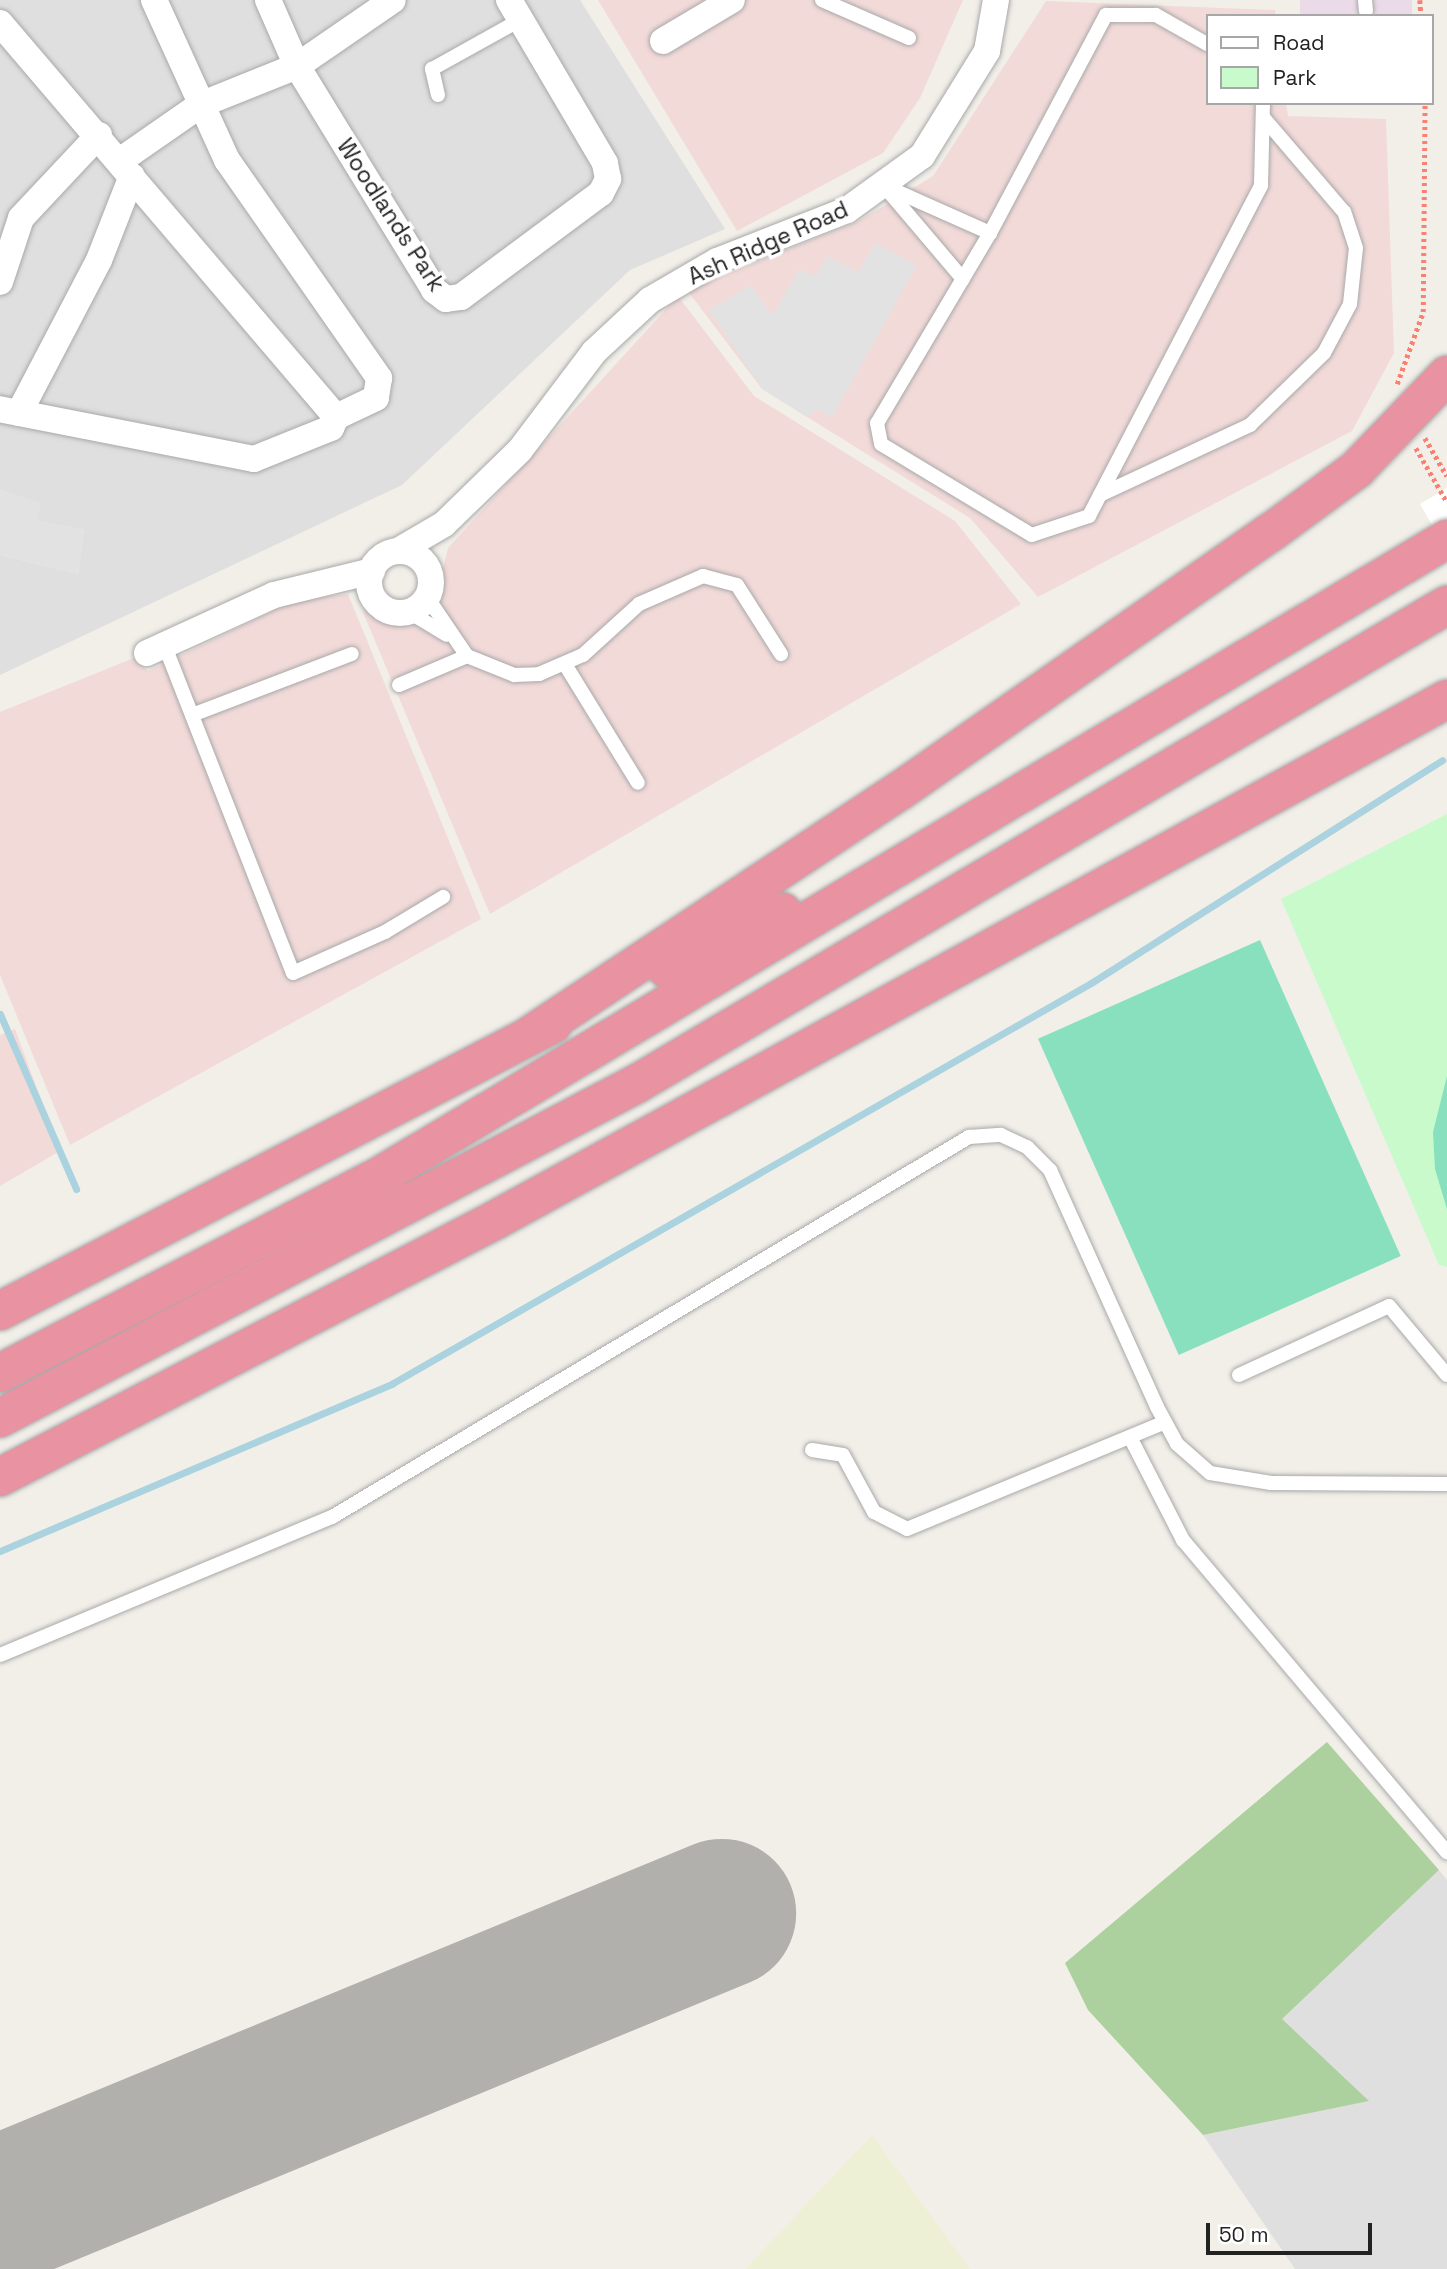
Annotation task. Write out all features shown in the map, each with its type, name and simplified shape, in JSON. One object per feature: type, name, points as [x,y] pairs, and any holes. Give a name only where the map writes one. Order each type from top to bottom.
[{"type":"highway","points":[[529,1036],[901,790],[1270,533],[1357,469],[1447,375]]},
{"type":"highway","points":[[0,1373],[373,1180],[734,969],[936,838],[1439,543]]},
{"type":"highway","points":[[0,1418],[638,1083],[971,890],[1447,605]]},
{"type":"highway","points":[[0,1478],[498,1219],[1447,699]]},
{"type":"highway","points":[[0,1311],[529,1036],[936,838]]},
{"type":"highway","points":[[498,1219],[971,890]]},
{"type":"street","points":[[154,0],[200,105],[227,160],[379,378],[376,398],[336,417],[331,428],[254,459],[10,411],[99,260],[126,168],[200,105],[298,66],[393,0]]},
{"type":"street","name":"Woodlands Park","points":[[268,0],[298,66],[434,290],[446,299],[461,297],[601,193],[608,179],[514,10]]},
{"type":"street","points":[[663,41],[732,0]]},
{"type":"street","name":"Ash Ridge Road","points":[[410,555],[520,450],[594,352],[650,300],[717,261],[847,209],[884,186],[922,156],[951,118],[987,51],[996,0]]},
{"type":"street","points":[[0,23],[99,135],[336,417]]},
{"type":"street","points":[[0,282],[21,218],[99,135]]},
{"type":"street","points":[[410,555],[431,578],[418,604],[391,611],[372,582],[382,557],[410,555]]},
{"type":"street","points":[[155,648],[282,592],[372,582]]},
{"type":"lane","points":[[821,0],[909,38]]},
{"type":"lane","points":[[438,95],[432,69],[514,10]]},
{"type":"lane","points":[[1206,43],[1156,15],[1106,15],[990,233],[877,423],[881,444],[1032,535],[1089,516],[1261,185],[1263,110]]},
{"type":"lane","points":[[1100,495],[1250,425],[1324,353],[1350,304],[1356,248],[1344,212],[1263,110]]},
{"type":"lane","points":[[884,186],[990,233]]},
{"type":"lane","points":[[884,186],[963,279]]},
{"type":"lane","points":[[418,604],[467,656],[514,675],[566,666],[639,604],[703,576],[737,585],[781,654]]},
{"type":"lane","points":[[418,604],[448,636]]},
{"type":"lane","points":[[155,648],[192,715],[293,973],[385,932],[443,897]]},
{"type":"lane","points":[[192,715],[352,654]]},
{"type":"lane","points":[[399,685],[467,656]]},
{"type":"lane","points":[[566,666],[638,783]]},
{"type":"lane","points":[[0,1655],[332,1517],[970,1137],[1001,1135],[1027,1147],[1050,1170],[1177,1444],[1210,1473],[1271,1483],[1447,1483]]},
{"type":"lane","points":[[1239,1375],[1389,1306],[1447,1375]]},
{"type":"lane","points":[[811,1450],[843,1455],[874,1512],[907,1529],[1131,1439],[1166,1422]]},
{"type":"lane","points":[[1131,1439],[1183,1539],[1447,1852]]},
{"type":"path","points":[[1397,385],[1423,312],[1425,105]]},
{"type":"shaded area","points":[[0,0],[580,0],[725,229],[630,270],[402,485],[0,675],[0,555],[78,574],[84,530],[36,521],[40,503],[0,490]]},
{"type":"shaded area","points":[[598,0],[963,0],[920,98],[883,153],[737,231]]},
{"type":"shaded area","points":[[1300,0],[1412,0],[1412,14],[1300,14]]},
{"type":"shaded area","points":[[1046,1],[1275,10],[1276,14],[1206,14],[1206,105],[1286,105],[1288,116],[1386,119],[1394,353],[1352,431],[1038,597],[970,518],[762,389],[687,290],[857,222],[933,176]]},
{"type":"shaded area","points":[[875,243],[917,265],[832,417],[819,409],[807,417],[762,389],[709,310],[751,285],[772,316],[799,269],[816,276],[827,256],[858,272]]},
{"type":"shaded area","points":[[678,296],[754,396],[955,521],[1021,604],[490,914],[362,610],[406,626],[431,616],[448,548]]},
{"type":"shaded area","points":[[0,490],[41,503],[36,521],[84,530],[78,574],[0,555]]},
{"type":"shaded area","points":[[348,594],[481,919],[70,1145],[0,975],[0,712],[134,658],[148,671],[296,600]]},
{"type":"shaded area","points":[[15,1029],[60,1151],[0,1186],[0,1035]]},
{"type":"shaded area","points":[[1439,1870],[1447,1880],[1447,2269],[1295,2269],[1203,2135],[1368,2101],[1281,2019]]},
{"type":"green space","points":[[1447,814],[1447,1267],[1439,1265],[1281,899]]},
{"type":"green space","points":[[1260,940],[1401,1256],[1179,1355],[1038,1039]]},
{"type":"green space","points":[[1447,1076],[1447,1209],[1435,1169],[1433,1132]]},
{"type":"green space","points":[[1327,1742],[1439,1870],[1282,2019],[1369,2101],[1203,2135],[1088,2010],[1065,1963]]},
{"type":"green space","points":[[872,2135],[970,2269],[745,2269]]},
{"type":"pier","points":[[1447,488],[1447,551],[1420,504]]},
{"type":"waterway","points":[[0,1551],[393,1383],[1091,983],[1442,760]]},
{"type":"waterway","points":[[0,1014],[76,1189]]},
{"type":"runway","points":[[0,2210],[721,1913]]}]
